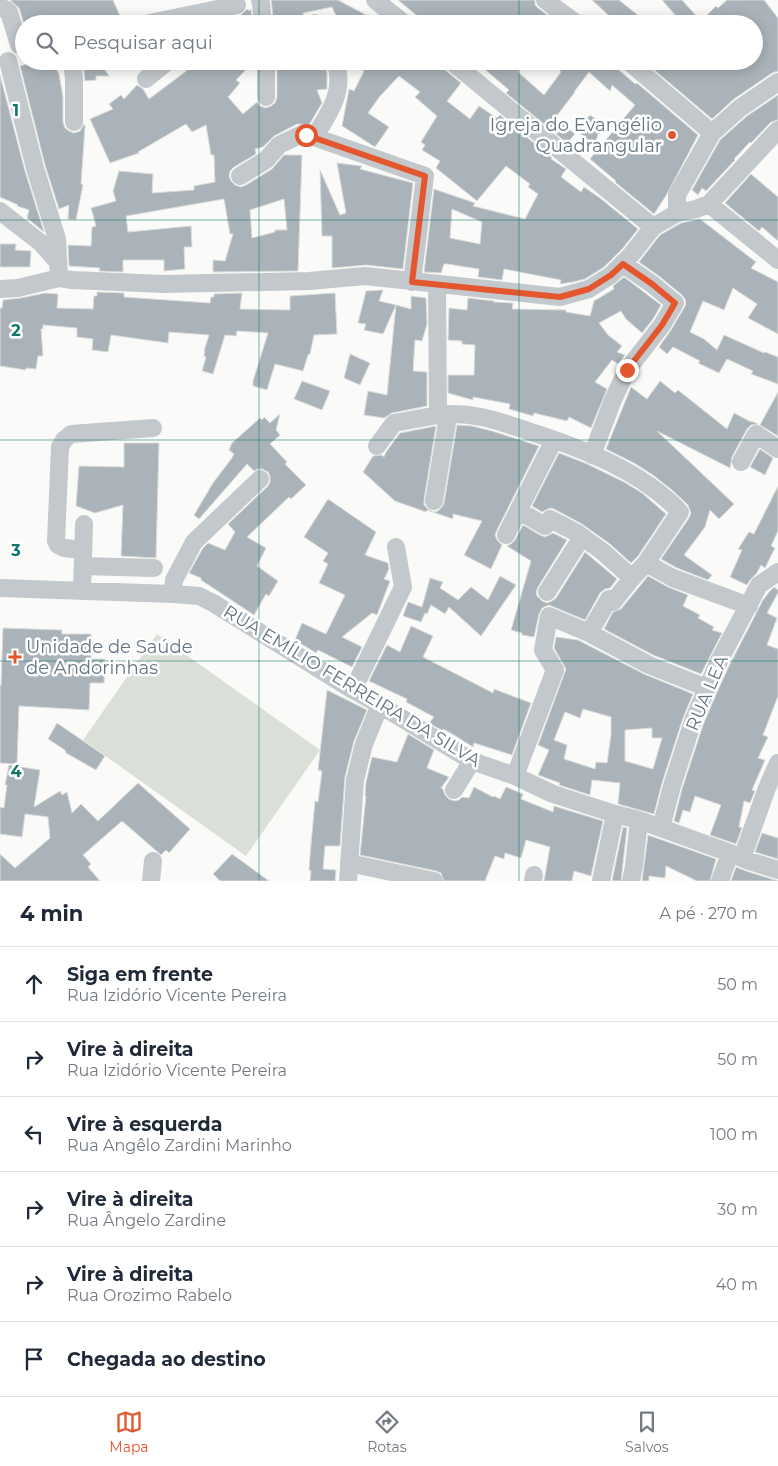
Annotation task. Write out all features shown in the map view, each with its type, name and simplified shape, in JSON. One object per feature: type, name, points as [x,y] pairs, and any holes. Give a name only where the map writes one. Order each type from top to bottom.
[{"type":"street","points":[[260,0],[262,15]]},
{"type":"street","points":[[375,0],[394,15]]},
{"type":"street","points":[[545,0],[565,15]]},
{"type":"street","points":[[183,15],[239,2]]},
{"type":"street","points":[[224,15],[239,2]]},
{"type":"street","points":[[0,8],[9,12],[13,57]]},
{"type":"street","points":[[16,70],[35,168],[57,239],[59,270]]},
{"type":"street","points":[[73,70],[74,122]]},
{"type":"street","points":[[146,79],[157,70]]},
{"type":"street","points":[[266,70],[266,96]]},
{"type":"street","points":[[314,136],[331,111],[339,86],[338,70]]},
{"type":"street","points":[[462,70],[653,227]]},
{"type":"street","points":[[638,70],[712,133]]},
{"type":"street","points":[[676,213],[677,195],[712,133],[740,108],[778,82]]},
{"type":"street","points":[[0,211],[41,243],[59,270],[72,280],[158,284],[309,281],[365,276],[560,297],[589,289],[611,275],[627,260],[653,227],[676,213],[709,204],[778,130]]},
{"type":"street","points":[[240,176],[266,160],[279,145],[302,134],[314,136],[425,176],[412,282]]},
{"type":"street","points":[[709,204],[778,260]]},
{"type":"street","points":[[592,455],[613,400],[627,370],[662,325],[675,303],[627,260]]},
{"type":"street","points":[[0,289],[18,288],[59,270]]},
{"type":"street","points":[[434,501],[447,424],[443,414],[437,284]]},
{"type":"street","points":[[377,446],[394,423],[443,414],[482,416],[592,455],[633,476],[669,500],[680,512],[646,563],[613,602],[609,599],[589,633]]},
{"type":"street","points":[[153,428],[71,434],[64,440],[60,448],[56,541],[58,545],[83,558],[154,568]]},
{"type":"street","points":[[741,462],[756,434],[778,449]]},
{"type":"street","points":[[506,535],[554,440]]},
{"type":"street","points":[[173,594],[174,580],[194,542],[260,479]]},
{"type":"street","points":[[519,511],[545,526],[550,519],[582,537],[604,552],[632,578]]},
{"type":"street","points":[[82,591],[84,524]]},
{"type":"street","points":[[547,592],[582,537]]},
{"type":"street","points":[[353,690],[403,587],[396,547]]},
{"type":"street","points":[[646,563],[673,578],[748,606]]},
{"type":"street","name":"RUA LEA","points":[[661,828],[693,721],[707,688],[759,585],[778,572]]},
{"type":"street","name":"RUA EMÍLIO FERREIRA DA SILVA","points":[[0,588],[199,596],[472,761],[515,776],[553,794],[639,820],[778,870]]},
{"type":"street","points":[[515,776],[555,670],[543,650],[549,616],[589,633],[649,664],[707,688]]},
{"type":"street","points":[[348,881],[355,780],[364,744],[380,704]]},
{"type":"street","points":[[454,790],[472,761]]},
{"type":"street","points":[[720,881],[736,855],[778,763]]},
{"type":"street","points":[[601,881],[615,814]]},
{"type":"street","points":[[631,881],[639,820]]},
{"type":"street","points":[[150,881],[153,861]]},
{"type":"street","points":[[349,863],[434,881]]},
{"type":"shaded area","points":[[157,634],[320,750],[246,856],[83,740]]},
{"type":"building","points":[[10,0],[113,0],[120,15],[21,15],[19,8]]},
{"type":"building","points":[[271,0],[338,0],[366,15],[336,15],[332,7],[303,13],[303,15],[273,15]]},
{"type":"building","points":[[398,0],[535,0],[535,5],[547,15],[416,15]]},
{"type":"building","points":[[592,0],[619,0],[638,15],[608,15]]},
{"type":"building","points":[[662,0],[682,0],[696,15],[675,15]]},
{"type":"building","points":[[727,0],[764,0],[778,18],[778,71],[772,73],[734,99],[712,119],[654,70],[763,70],[763,15],[707,15],[716,6],[718,8]]},
{"type":"building","points":[[247,9],[249,11],[251,9],[251,15],[241,15]]},
{"type":"building","points":[[21,70],[57,70],[63,97],[63,122],[65,128],[74,133],[80,131],[84,124],[85,126],[81,184],[83,185],[76,220],[68,219],[69,205],[59,209],[45,165]]},
{"type":"building","points":[[84,70],[105,70],[109,76],[96,76],[96,80],[85,81]]},
{"type":"building","points":[[187,70],[245,70],[236,80],[240,83],[228,97],[243,114],[257,102],[260,106],[266,108],[275,103],[277,97],[277,70],[326,70],[327,89],[317,90],[322,103],[309,125],[297,124],[274,136],[263,147],[255,149],[256,154],[234,167],[230,171],[229,176],[235,185],[241,187],[272,169],[284,155],[302,155],[298,271],[213,272],[213,260],[225,261],[233,234],[230,234],[224,199],[126,216],[128,232],[191,226],[192,247],[184,247],[185,269],[164,271],[164,260],[123,260],[123,272],[99,271],[100,268],[69,266],[68,245],[91,246],[92,227],[96,226],[91,208],[116,201],[113,191],[119,171],[153,174],[152,193],[194,190],[194,186],[215,182],[214,155],[211,155],[206,125],[192,132],[186,124],[139,153],[110,163],[90,119],[113,109],[109,104],[121,95],[124,99],[137,85],[143,89],[149,99]],"holes":[[[284,199],[287,230],[275,230],[275,232],[252,238],[250,210]]]},
{"type":"building","points":[[362,70],[445,70],[461,83],[447,101],[470,119],[479,106],[497,118],[500,115],[551,159],[566,169],[561,177],[581,192],[584,187],[638,229],[604,267],[585,279],[573,282],[560,284],[561,280],[504,269],[502,280],[478,277],[479,269],[447,264],[444,264],[441,273],[424,272],[434,189],[475,203],[473,206],[525,219],[538,194],[528,187],[530,184],[506,166],[477,201],[436,168],[440,161],[422,150],[425,145],[421,142],[437,116],[415,97],[420,92],[399,76],[380,96],[368,113],[389,127],[375,147],[342,126],[349,89],[354,91],[364,71]],"holes":[[[452,209],[482,222],[480,244],[450,238]]]},
{"type":"building","points":[[486,70],[519,70],[518,72],[544,95],[561,72],[559,70],[619,70],[698,135],[667,194],[654,214],[590,159],[635,105],[612,85],[610,91],[589,72],[555,118],[575,134],[567,143],[506,93],[509,90]]},
{"type":"building","points":[[0,75],[25,171],[44,232],[27,218],[29,210],[0,197]]},
{"type":"building","points":[[778,95],[778,120],[771,122],[750,142],[706,191],[702,188],[698,195],[692,190],[720,140],[747,116]]},
{"type":"building","points":[[590,115],[601,123],[595,145],[577,131]]},
{"type":"building","points":[[337,163],[362,166],[360,169],[413,183],[403,269],[366,265],[332,268],[332,236],[322,236],[320,170],[340,215],[346,213]]},
{"type":"building","points":[[751,174],[778,197],[778,241],[762,227],[759,231],[725,203]]},
{"type":"building","points":[[700,219],[756,262],[751,268],[778,282],[778,334],[748,318],[757,304],[733,288],[724,310],[703,301],[690,332],[704,339],[717,350],[724,335],[764,353],[778,357],[778,384],[751,374],[753,371],[727,359],[719,373],[698,363],[700,361],[673,347],[667,354],[659,347],[684,308],[686,304],[685,299],[659,276],[639,262],[660,235],[681,223]]},
{"type":"building","points":[[0,244],[16,244],[15,250],[31,251],[30,267],[0,267]]},
{"type":"building","points":[[624,277],[661,305],[642,333],[626,319],[621,311],[599,323],[608,335],[622,346],[617,352],[625,355],[618,364],[612,360],[595,382],[607,389],[591,428],[569,417],[567,421],[534,413],[533,416],[509,409],[510,404],[473,397],[473,400],[448,393],[448,375],[474,375],[475,345],[462,344],[462,341],[448,340],[449,308],[467,310],[468,298],[513,303],[512,309],[566,310],[566,312],[590,316],[594,301],[614,289],[613,286]]},
{"type":"building","points":[[383,290],[379,301],[396,305],[383,334],[364,330],[366,324],[358,323],[366,291]]},
{"type":"building","points":[[97,292],[124,293],[124,297],[210,303],[211,297],[214,297],[214,294],[242,293],[240,309],[290,310],[290,296],[335,293],[337,334],[314,335],[310,354],[303,371],[275,364],[267,390],[253,386],[253,381],[268,333],[237,331],[236,336],[225,335],[213,374],[202,371],[206,357],[204,356],[204,351],[209,335],[169,332],[168,343],[111,335],[108,352],[92,350],[93,339],[77,337],[77,328],[43,325],[43,329],[41,329],[43,356],[38,356],[36,369],[26,368],[26,370],[0,366],[0,308],[2,308],[3,300],[45,293],[58,294],[57,308],[93,309],[94,296],[97,296]]},
{"type":"building","points":[[411,296],[426,298],[427,324],[422,341],[415,340],[413,371],[427,372],[427,406],[392,413],[384,418],[364,415],[368,391],[387,395],[396,305],[411,309]]},
{"type":"building","points":[[350,354],[370,363],[360,385],[344,378]]},
{"type":"building","points":[[302,381],[330,391],[322,410],[294,399]]},
{"type":"building","points":[[660,381],[675,393],[678,390],[727,429],[734,413],[758,424],[751,425],[747,429],[732,457],[730,468],[657,431],[734,504],[719,519],[710,510],[705,527],[684,555],[712,575],[708,580],[677,568],[661,559],[689,518],[691,513],[688,505],[653,475],[606,449],[631,387],[647,399]]},
{"type":"building","points":[[778,392],[778,436],[760,425]]},
{"type":"building","points":[[280,414],[276,430],[280,435],[270,444],[287,462],[285,464],[306,485],[291,499],[289,497],[247,537],[266,548],[257,566],[278,581],[269,596],[266,594],[254,615],[201,580],[201,578],[189,573],[203,548],[208,543],[225,550],[235,532],[228,524],[268,486],[270,476],[268,472],[262,469],[254,471],[247,464],[199,519],[194,515],[213,483],[232,458],[234,454],[229,450],[232,443],[260,418],[262,420],[264,417],[270,423]]},
{"type":"building","points":[[457,425],[472,426],[492,431],[539,446],[495,535],[502,545],[491,569],[464,555],[482,521],[453,514],[453,519],[395,501],[363,472],[373,456],[382,455],[384,457],[400,433],[436,426],[424,505],[433,512],[438,511],[444,503]]},
{"type":"building","points":[[124,443],[159,443],[156,558],[121,556],[123,505],[95,513],[76,506],[79,466],[124,467]]},
{"type":"building","points":[[760,449],[773,458],[765,475],[750,467]]},
{"type":"building","points":[[559,453],[624,482],[642,493],[666,514],[638,556],[631,563],[610,544],[582,524],[554,509],[550,508],[542,512],[532,506]]},
{"type":"building","points":[[778,486],[778,531],[771,546],[775,548],[765,568],[761,565],[747,585],[730,577],[742,550],[738,549],[749,532],[754,534]]},
{"type":"building","points":[[328,499],[376,532],[365,555],[388,563],[389,569],[384,579],[390,581],[377,615],[372,613],[342,637],[362,647],[352,667],[318,650],[316,653],[295,640],[302,623],[326,634],[345,595],[319,583],[328,564],[323,561],[328,553],[304,537]]},
{"type":"building","points":[[523,525],[545,537],[553,533],[567,540],[538,587],[537,596],[542,601],[547,603],[556,598],[585,552],[617,579],[610,588],[600,593],[585,620],[549,605],[542,608],[539,614],[534,637],[522,635],[522,633],[511,630],[531,561],[507,546],[515,540]]},
{"type":"building","points":[[500,576],[516,585],[481,636],[449,607],[445,614],[431,605],[421,622],[403,616],[408,602],[422,607],[430,578],[443,582],[440,588],[458,600],[471,587],[488,600]]},
{"type":"building","points":[[648,576],[688,595],[683,606],[700,615],[698,618],[714,627],[712,630],[722,633],[701,674],[653,655],[604,629],[613,612],[621,609]]},
{"type":"building","points":[[774,587],[778,590],[778,593],[767,613],[777,618],[767,645],[778,649],[778,696],[763,735],[768,737],[758,758],[765,760],[752,790],[755,791],[750,803],[744,801],[739,827],[742,828],[736,844],[710,835],[721,805],[695,796],[690,812],[683,810],[679,823],[674,821],[682,789],[703,725],[717,692],[763,600]]},
{"type":"building","points":[[411,626],[433,636],[423,657],[493,693],[494,689],[531,703],[512,755],[474,743],[473,747],[429,723],[434,717],[406,702],[407,699],[369,681],[387,645],[400,652]]},
{"type":"building","points":[[3,628],[62,630],[62,634],[91,634],[91,659],[105,659],[104,683],[90,683],[89,710],[19,706],[17,764],[0,763],[0,685]]},
{"type":"building","points":[[556,637],[578,640],[644,674],[693,694],[683,718],[654,814],[618,804],[620,783],[592,780],[590,795],[559,785],[560,783],[538,775],[549,750],[538,745],[566,669],[554,648]],"holes":[[[583,709],[611,717],[611,735],[607,763],[596,762],[595,769],[564,759],[567,745],[554,740],[565,712],[580,718]],[[652,728],[652,738],[662,738],[653,769],[625,761],[625,730]]]},
{"type":"building","points":[[327,690],[367,710],[354,741],[345,777],[340,846],[325,846],[323,869],[336,870],[335,881],[310,881],[311,844],[315,801],[318,802],[322,771],[318,770]]},
{"type":"building","points":[[57,723],[105,756],[96,770],[66,753],[65,750],[48,739]]},
{"type":"building","points":[[408,734],[434,750],[427,768],[449,777],[441,788],[449,799],[454,801],[462,797],[469,798],[474,787],[500,799],[506,787],[523,794],[521,799],[553,812],[554,806],[603,821],[591,876],[574,871],[572,881],[544,881],[550,847],[526,840],[521,858],[505,853],[504,859],[495,856],[485,881],[444,881],[441,873],[436,871],[360,855],[366,782],[372,757],[397,762]]},
{"type":"building","points":[[9,765],[40,770],[34,807],[60,791],[62,795],[67,792],[72,813],[81,804],[98,821],[138,783],[190,829],[169,853],[166,850],[161,855],[122,821],[83,855],[91,864],[88,867],[100,881],[0,881],[0,854],[15,868],[50,838],[48,817],[25,814],[22,837],[0,834],[0,807],[4,808],[7,785],[5,785]]},
{"type":"building","points":[[623,827],[627,828],[621,881],[612,881]]},
{"type":"building","points":[[762,833],[778,838],[778,859],[755,852]]},
{"type":"building","points":[[648,835],[716,859],[710,881],[697,881],[666,866],[665,878],[649,876],[649,881],[642,881]]},
{"type":"building","points":[[232,854],[269,881],[220,881],[213,874]]},
{"type":"building","points":[[736,867],[746,871],[778,881],[731,881]]},
{"type":"place","name":"Igreja do Evangélio Quadrangular","points":[[672,135]]},
{"type":"place","name":"Unidade de Saúde de Andorinhas","points":[[15,657]]},
{"type":"route","points":[[306,135],[314,136],[425,176],[412,282],[560,297],[589,289],[611,275],[623,264],[652,284],[675,303],[662,325],[627,370]]}]
